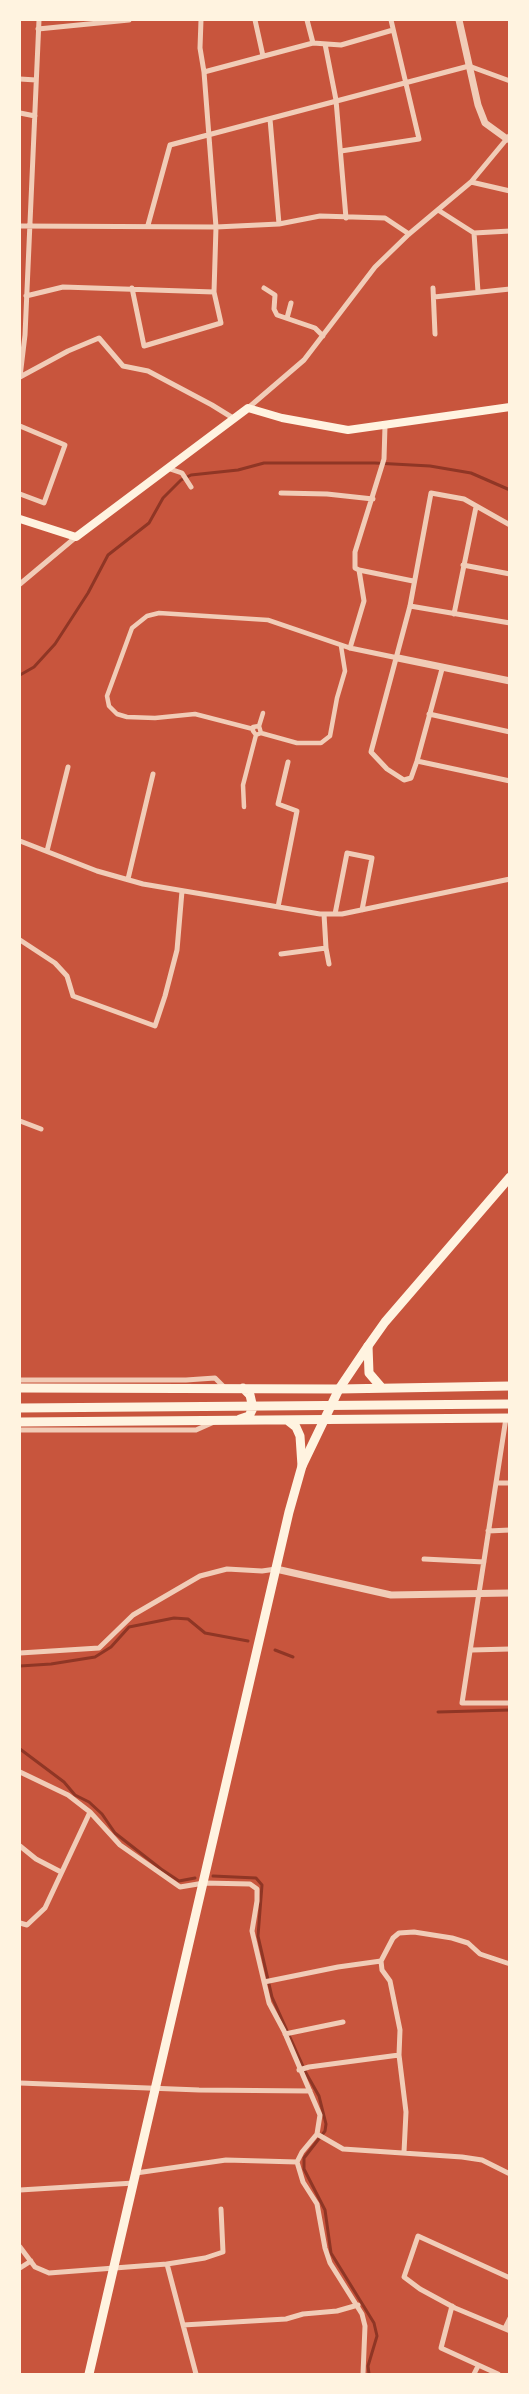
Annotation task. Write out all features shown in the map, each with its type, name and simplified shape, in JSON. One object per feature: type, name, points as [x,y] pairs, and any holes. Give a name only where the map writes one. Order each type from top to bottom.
[{"type":"main road","points":[[20,519],[76,537],[248,408],[282,418],[348,430],[510,407]]},
{"type":"main road","points":[[89,2374],[289,1512],[302,1466],[339,1389],[385,1322],[510,1177]]},
{"type":"main road","points":[[368,1346],[369,1373],[381,1387]]},
{"type":"main road","points":[[20,1388],[339,1389],[510,1386]]},
{"type":"main road","points":[[235,1421],[249,1416],[252,1412],[250,1395],[243,1388]]},
{"type":"main road","points":[[20,1410],[510,1404]]},
{"type":"main road","points":[[20,1410],[508,1415]]},
{"type":"main road","points":[[20,1422],[216,1422],[508,1415]]},
{"type":"main road","points":[[287,1420],[296,1427],[300,1436],[302,1466]]},
{"type":"street","points":[[39,20],[25,335],[20,377],[68,351],[99,338],[123,366],[148,371],[233,418]]},
{"type":"street","points":[[38,28],[129,20]]},
{"type":"street","points":[[132,288],[144,346],[221,322],[214,292],[216,227],[210,134],[200,48],[201,20]]},
{"type":"street","points":[[255,20],[263,56]]},
{"type":"street","points":[[307,20],[313,43]]},
{"type":"street","points":[[341,150],[419,139],[391,20]]},
{"type":"street","points":[[248,408],[304,360],[375,267],[409,234],[471,182],[508,137],[485,123],[478,105],[459,20]]},
{"type":"street","points":[[204,72],[313,43],[341,45],[393,30]]},
{"type":"street","points":[[325,44],[336,100],[346,218]]},
{"type":"street","points":[[148,225],[170,145],[469,66],[510,81]]},
{"type":"street","points":[[20,79],[36,80]]},
{"type":"street","points":[[20,113],[35,116]]},
{"type":"street","points":[[270,119],[279,224]]},
{"type":"street","points":[[471,182],[510,191]]},
{"type":"street","points":[[438,210],[474,233],[510,231]]},
{"type":"street","points":[[20,226],[216,227],[279,224],[320,216],[386,218],[409,234]]},
{"type":"street","points":[[474,233],[478,292]]},
{"type":"street","points":[[26,296],[63,287],[214,292]]},
{"type":"street","points":[[264,288],[275,295]]},
{"type":"street","points":[[277,288],[274,309],[277,315],[315,328],[323,336]]},
{"type":"street","points":[[433,288],[435,334]]},
{"type":"street","points":[[434,297],[510,289]]},
{"type":"street","points":[[287,318],[291,303]]},
{"type":"street","points":[[20,426],[65,445],[44,503],[20,494]]},
{"type":"street","points":[[351,648],[364,601],[359,570],[356,568],[356,552],[384,459],[384,426]]},
{"type":"street","points":[[167,468],[182,473],[191,487]]},
{"type":"street","points":[[281,493],[327,494],[373,499]]},
{"type":"street","points":[[442,669],[417,761],[411,778],[404,780],[387,769],[371,752],[398,658],[431,493],[464,499],[510,525]]},
{"type":"street","points":[[454,614],[476,507]]},
{"type":"street","points":[[20,584],[76,537]]},
{"type":"street","points":[[463,565],[510,574]]},
{"type":"street","points":[[359,570],[413,581]]},
{"type":"street","points":[[410,606],[510,623]]},
{"type":"street","points":[[342,646],[345,671],[330,736],[321,743],[297,743],[195,714],[155,718],[127,717],[117,714],[109,706],[107,696],[132,628],[147,616],[159,613],[268,620],[342,646],[442,669],[510,681]]},
{"type":"street","points":[[244,807],[243,785],[263,713]]},
{"type":"street","points":[[429,714],[510,732]]},
{"type":"street","points":[[253,729],[259,726]]},
{"type":"street","points":[[417,761],[510,781]]},
{"type":"street","points":[[278,907],[297,811],[278,804],[288,762]]},
{"type":"street","points":[[47,851],[68,767]]},
{"type":"street","points":[[128,879],[153,774]]},
{"type":"street","points":[[20,841],[97,871],[128,879],[182,891],[324,914],[362,910],[510,879]]},
{"type":"street","points":[[335,914],[347,853],[372,858],[362,910]]},
{"type":"street","points":[[20,940],[55,963],[67,976],[73,996],[155,1026],[177,950],[182,891]]},
{"type":"street","points":[[324,914],[329,964]]},
{"type":"street","points":[[280,954],[326,948]]},
{"type":"street","points":[[20,1121],[41,1129]]},
{"type":"street","points":[[20,1380],[215,1378],[224,1387]]},
{"type":"street","points":[[508,1415],[462,1702],[510,1703]]},
{"type":"street","points":[[20,1430],[196,1430],[216,1422]]},
{"type":"street","points":[[496,1483],[510,1483]]},
{"type":"street","points":[[488,1531],[510,1530]]},
{"type":"street","points":[[424,1559],[484,1562]]},
{"type":"street","points":[[20,1653],[99,1648],[132,1615],[200,1576],[227,1569],[262,1571],[276,1569],[391,1595],[510,1593]]},
{"type":"street","points":[[472,1650],[510,1649]]},
{"type":"street","points":[[20,1772],[68,1795],[90,1812],[120,1845],[180,1887],[204,1883],[250,1884],[257,1889],[252,1931],[267,1981],[269,2003],[288,2033],[320,2115],[318,2135],[302,2152],[297,2162],[303,2182],[317,2204],[330,2263],[358,2305],[365,2326],[363,2374]]},
{"type":"street","points":[[20,1923],[27,1925],[45,1908],[90,1812]]},
{"type":"street","points":[[20,1846],[36,1859],[61,1872]]},
{"type":"street","points":[[404,2152],[406,2112],[399,2055],[400,2030],[390,1981],[382,1970],[381,1961],[393,1938],[399,1933],[414,1932],[442,1935],[468,1943],[480,1954],[510,1964]]},
{"type":"street","points":[[267,1981],[381,1961]]},
{"type":"street","points":[[288,2033],[343,2022]]},
{"type":"street","points":[[302,2069],[399,2055]]},
{"type":"street","points":[[20,2083],[310,2091]]},
{"type":"street","points":[[318,2135],[343,2149],[404,2152],[482,2160],[510,2174]]},
{"type":"street","points":[[136,2173],[226,2160],[297,2162]]},
{"type":"street","points":[[20,2190],[134,2183]]},
{"type":"street","points":[[20,2247],[41,2271],[49,2273],[166,2264],[205,2258],[223,2252],[221,2209]]},
{"type":"street","points":[[510,2278],[418,2236],[404,2277],[420,2289],[452,2306],[507,2329],[510,2318]]},
{"type":"street","points":[[20,2268],[31,2261]]},
{"type":"street","points":[[166,2264],[196,2374]]},
{"type":"street","points":[[183,2325],[286,2319],[303,2314],[337,2311],[358,2305]]},
{"type":"street","points":[[452,2306],[441,2349],[498,2374]]},
{"type":"street","points":[[474,2374],[478,2366]]},
{"type":"waterway","points":[[20,675],[34,667],[55,644],[88,593],[108,555],[149,523],[163,498],[181,480],[191,475],[238,470],[264,463],[375,463],[430,466],[471,473],[510,490]]},
{"type":"waterway","points":[[20,1666],[95,1657],[111,1647],[129,1627],[174,1618],[188,1619],[205,1633],[248,1641]]},
{"type":"waterway","points":[[275,1650],[293,1657]]},
{"type":"waterway","points":[[438,1712],[510,1710]]},
{"type":"waterway","points":[[20,1749],[64,1782],[75,1795],[89,1802],[102,1814],[115,1833],[161,1869],[179,1881],[195,1878]]},
{"type":"waterway","points":[[213,1876],[256,1878],[262,1885],[258,1936],[272,1997],[306,2073],[319,2096],[326,2124],[325,2131],[304,2158],[304,2169],[325,2210],[331,2253],[374,2323],[377,2336],[368,2366],[369,2374]]}]
